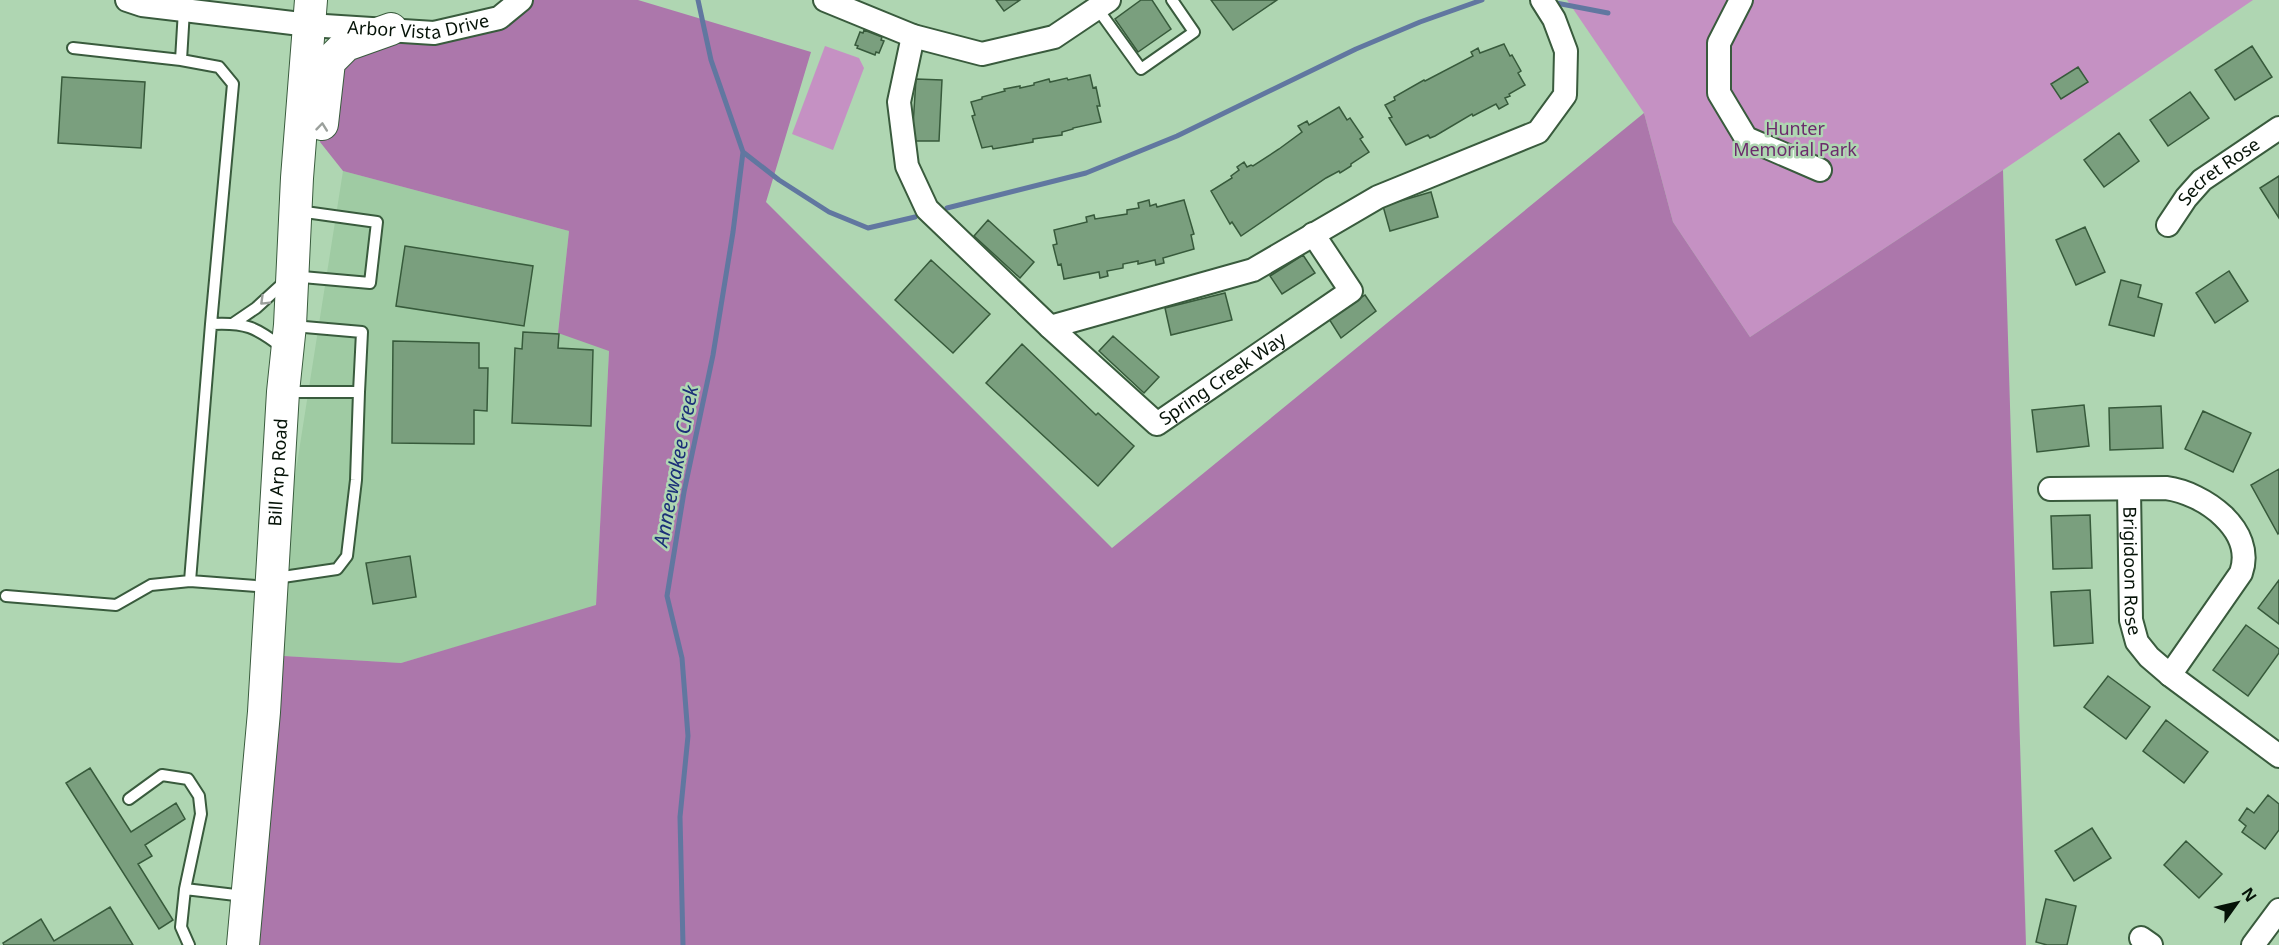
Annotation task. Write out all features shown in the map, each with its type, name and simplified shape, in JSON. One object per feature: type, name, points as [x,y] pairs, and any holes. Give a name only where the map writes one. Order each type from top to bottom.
[{"type":"main road","name":"Bill Arp Road","points":[[243,945],[264,712],[283,392],[289,338],[297,178],[310,12]]},
{"type":"main road","points":[[297,178],[320,142],[329,62],[345,45],[391,29]]},
{"type":"street","name":"Arbor Vista Drive","points":[[127,0],[142,5],[310,12],[391,29],[434,33],[499,18],[521,0]]},
{"type":"street","points":[[825,0],[913,36],[982,54],[1054,37],[1103,4]]},
{"type":"street","points":[[1050,327],[1253,270],[1378,197],[1538,132],[1565,95],[1566,51],[1554,19],[1542,0]]},
{"type":"street","points":[[1741,0],[1719,43],[1719,93],[1746,138],[1820,170]]},
{"type":"street","name":"Spring Creek Way","points":[[913,36],[899,102],[907,166],[927,209],[1050,327],[1157,424],[1351,291],[1313,234]]},
{"type":"street","name":"Secret Rose","points":[[2168,225],[2186,198],[2202,180],[2279,128]]},
{"type":"street","name":"Brigidoon Rose","points":[[2050,489],[2166,488],[2193,494],[2211,505],[2227,520],[2241,543],[2244,554],[2241,573],[2170,675]]},
{"type":"street","name":"Brigidoon Rose","points":[[2129,489],[2131,620],[2137,642],[2142,650],[2170,675],[2279,756]]},
{"type":"street","points":[[2253,945],[2279,910]]},
{"type":"lane","points":[[1103,4],[1141,69],[1194,32],[1172,0]]},
{"type":"lane","points":[[173,6],[181,60]]},
{"type":"lane","points":[[73,48],[181,60],[219,67],[233,84],[190,581]]},
{"type":"lane","points":[[234,322],[256,308],[291,276],[370,282],[376,222],[295,211]]},
{"type":"lane","points":[[6,596],[116,604],[151,585],[190,581],[272,583],[337,569],[347,556],[356,480],[363,332],[289,338],[234,322],[211,324]]},
{"type":"lane","points":[[283,392],[359,392]]},
{"type":"lane","points":[[129,799],[162,775],[188,779],[200,796],[201,813],[185,889],[181,927],[189,945]]},
{"type":"lane","points":[[185,889],[248,897]]},
{"type":"shaded area","points":[[521,0],[638,0],[811,52],[766,202],[1112,548],[1644,113],[1673,222],[1750,337],[2003,170],[2026,945],[243,945],[267,655],[401,663],[596,605],[609,351],[558,333],[569,231],[343,171],[320,142],[329,62],[346,45],[434,33]]},
{"type":"shaded area","points":[[343,171],[569,231],[558,332],[609,350],[596,606],[401,663],[267,655]]},
{"type":"green space","name":"Hunter Memorial Park","points":[[1567,0],[2253,0],[2003,170],[1750,337],[1673,222],[1644,113]]},
{"type":"green space","points":[[825,46],[859,58],[864,68],[833,150],[792,134]]},
{"type":"building","points":[[996,0],[1020,0],[1004,11]]},
{"type":"building","points":[[1141,0],[1152,0],[1171,29],[1138,52],[1115,19]]},
{"type":"building","points":[[1211,0],[1277,0],[1233,30]]},
{"type":"building","points":[[864,30],[882,37],[881,40],[884,41],[879,53],[876,52],[875,55],[855,45],[860,32],[863,33]]},
{"type":"building","points":[[1504,44],[1521,71],[1518,73],[1525,85],[1505,98],[1508,104],[1499,109],[1496,104],[1473,116],[1472,114],[1435,136],[1430,138],[1428,135],[1406,145],[1389,118],[1392,117],[1385,105],[1395,100],[1394,97],[1424,80],[1473,56],[1471,52],[1478,48],[1480,53]]},
{"type":"building","points":[[2252,46],[2272,77],[2235,100],[2215,70]]},
{"type":"building","points":[[2078,67],[2088,82],[2061,99],[2051,84]]},
{"type":"building","points":[[1090,75],[1093,88],[1096,87],[1101,122],[1073,128],[1062,132],[1062,135],[1033,139],[1033,142],[993,149],[992,146],[982,148],[972,116],[975,115],[971,102],[1005,91],[1004,89],[1034,85],[1034,83],[1049,79],[1050,82]]},
{"type":"building","points":[[62,77],[145,82],[141,148],[58,143]]},
{"type":"building","points":[[916,79],[942,80],[939,141],[912,141]]},
{"type":"building","points":[[2190,92],[2209,118],[2168,146],[2150,120]]},
{"type":"building","points":[[1339,107],[1347,120],[1350,118],[1363,137],[1360,139],[1369,152],[1340,173],[1339,171],[1326,178],[1241,236],[1232,222],[1230,224],[1211,191],[1232,178],[1231,176],[1239,170],[1237,167],[1244,162],[1247,167],[1253,166],[1302,132],[1298,126],[1307,121],[1309,125]]},
{"type":"building","points":[[2119,133],[2139,161],[2104,187],[2084,160]]},
{"type":"building","points":[[2279,176],[2279,218],[2260,188]]},
{"type":"building","points":[[1431,192],[1438,217],[1390,231],[1383,206]]},
{"type":"building","points":[[1149,200],[1150,206],[1156,204],[1157,207],[1184,200],[1194,234],[1191,235],[1194,249],[1163,258],[1164,263],[1156,265],[1155,260],[1138,264],[1138,261],[1123,264],[1123,268],[1107,271],[1108,276],[1100,278],[1099,272],[1064,279],[1053,245],[1057,244],[1054,230],[1087,222],[1086,217],[1094,215],[1095,219],[1127,214],[1127,210],[1139,208],[1138,203]]},
{"type":"building","points":[[988,220],[1034,262],[1020,278],[974,236]]},
{"type":"building","points":[[2085,227],[2105,272],[2076,285],[2056,240]]},
{"type":"building","points":[[405,246],[533,266],[524,326],[396,306]]},
{"type":"building","points":[[1303,255],[1315,273],[1282,294],[1270,276]]},
{"type":"building","points":[[931,260],[990,314],[953,353],[895,300]]},
{"type":"building","points":[[2229,271],[2248,301],[2215,323],[2196,293]]},
{"type":"building","points":[[2121,280],[2141,285],[2138,297],[2162,304],[2154,336],[2109,325]]},
{"type":"building","points":[[1225,293],[1232,320],[1171,335],[1165,308]]},
{"type":"building","points":[[1365,295],[1376,311],[1341,338],[1329,319]]},
{"type":"building","points":[[523,332],[559,334],[558,348],[593,350],[591,426],[512,423],[515,348],[522,349]]},
{"type":"building","points":[[1113,336],[1159,377],[1144,393],[1099,351]]},
{"type":"building","points":[[393,341],[479,343],[479,368],[488,368],[487,411],[474,410],[474,444],[392,443]]},
{"type":"building","points":[[1022,344],[1096,415],[1098,413],[1134,446],[1098,486],[986,383]]},
{"type":"building","points":[[2084,405],[2089,446],[2037,452],[2032,410]]},
{"type":"building","points":[[2161,406],[2163,448],[2110,450],[2109,408]]},
{"type":"building","points":[[2203,411],[2251,433],[2233,472],[2185,449]]},
{"type":"building","points":[[2279,469],[2279,533],[2278,534],[2251,485]]},
{"type":"building","points":[[2090,515],[2092,568],[2053,569],[2051,516]]},
{"type":"building","points":[[410,556],[416,597],[373,604],[366,563]]},
{"type":"building","points":[[2279,580],[2279,624],[2258,608]]},
{"type":"building","points":[[2090,590],[2093,643],[2054,646],[2051,592]]},
{"type":"building","points":[[2246,625],[2279,649],[2279,653],[2248,696],[2213,670]]},
{"type":"building","points":[[2108,676],[2150,707],[2126,739],[2084,707]]},
{"type":"building","points":[[2166,720],[2208,752],[2184,783],[2143,751]]},
{"type":"building","points":[[90,768],[131,832],[176,803],[185,819],[145,845],[152,856],[138,864],[173,920],[159,929],[66,783]]},
{"type":"building","points":[[2268,795],[2279,804],[2279,830],[2265,849],[2242,832],[2246,826],[2239,820],[2247,808],[2254,813]]},
{"type":"building","points":[[2092,828],[2111,858],[2074,881],[2055,851]]},
{"type":"building","points":[[2186,841],[2222,874],[2199,898],[2164,865]]},
{"type":"building","points":[[2046,899],[2076,906],[2067,945],[2047,945],[2036,942]]},
{"type":"building","points":[[110,907],[133,945],[4,945],[3,943],[41,919],[54,941]]},
{"type":"waterway","name":"Anneewakee Creek","points":[[683,945],[680,817],[688,736],[682,658],[667,596],[684,492],[713,355],[733,232],[743,152],[711,60],[698,0]]},
{"type":"waterway","points":[[947,208],[1086,173],[1177,136],[1356,49],[1420,22],[1482,0]]},
{"type":"waterway","points":[[1551,2],[1608,13]]},
{"type":"waterway","points":[[743,152],[779,180],[829,212],[868,228],[915,217]]}]
